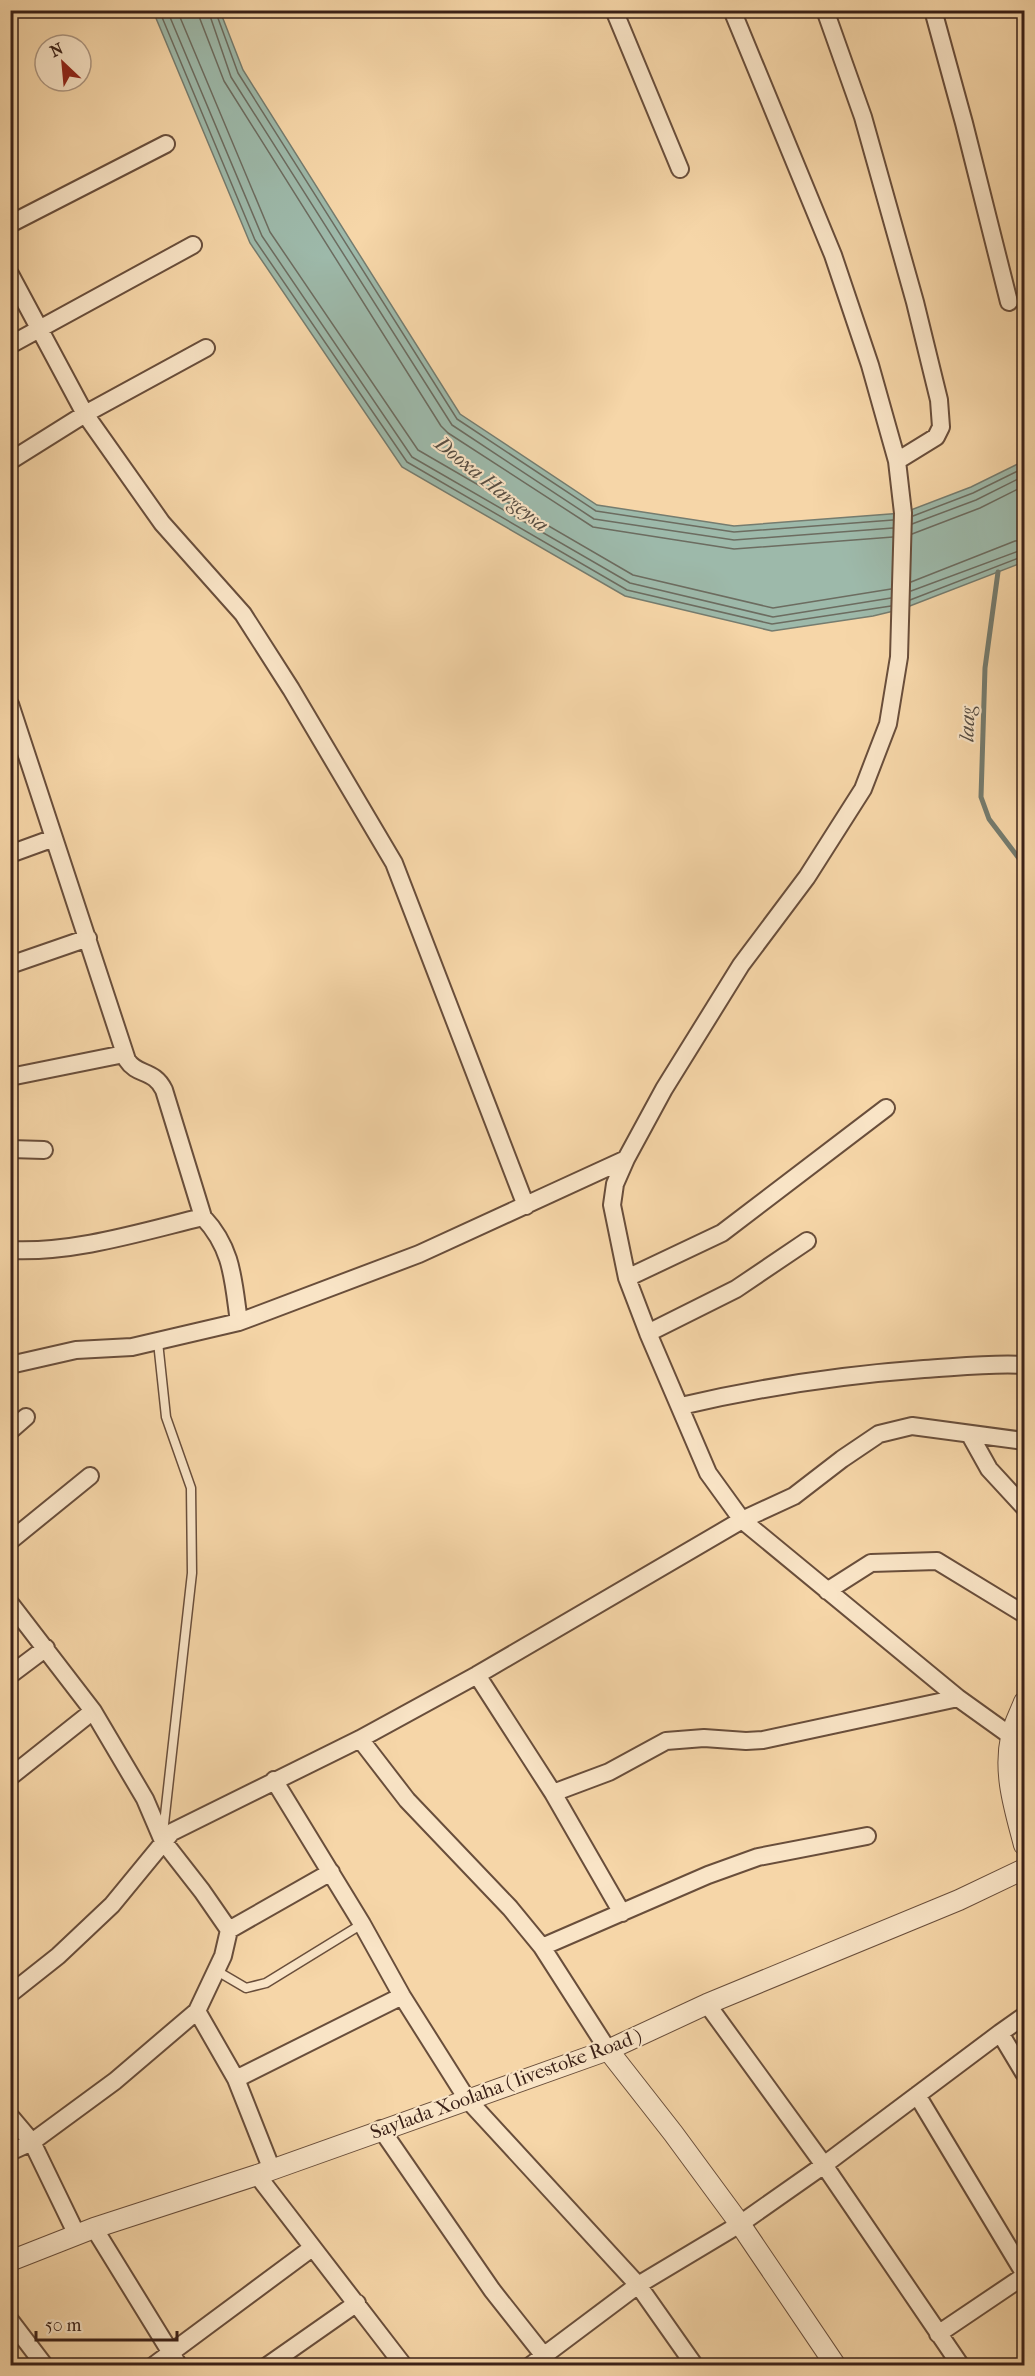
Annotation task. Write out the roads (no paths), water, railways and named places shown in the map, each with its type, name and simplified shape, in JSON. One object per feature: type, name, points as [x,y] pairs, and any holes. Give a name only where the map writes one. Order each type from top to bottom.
[{"type":"street","points":[[614,10],[680,169]]},
{"type":"street","points":[[732,10],[833,255],[870,365],[897,461],[903,513],[899,657],[888,724],[863,789],[807,877],[741,965],[664,1089],[626,1159],[615,1184],[612,1205],[627,1278],[648,1333],[708,1473],[741,1520],[958,1698],[1011,1736]]},
{"type":"street","points":[[825,10],[863,117],[915,303],[939,400],[941,426],[936,437],[897,461]]},
{"type":"street","points":[[933,10],[1009,302]]},
{"type":"street","points":[[10,224],[166,144]]},
{"type":"street","points":[[10,345],[193,245]]},
{"type":"street","points":[[10,274],[85,414],[162,523],[243,614],[291,689],[394,863],[526,1206]]},
{"type":"street","points":[[10,462],[85,414],[206,348]]},
{"type":"street","points":[[10,704],[18,748],[54,838],[124,1054],[130,1065],[155,1077],[161,1083],[203,1217],[217,1232],[225,1246],[232,1270],[239,1322]]},
{"type":"street","points":[[10,854],[54,838]]},
{"type":"street","points":[[10,965],[88,938]]},
{"type":"street","points":[[10,1077],[124,1054]]},
{"type":"street","points":[[627,1278],[722,1233],[886,1108]]},
{"type":"street","points":[[10,1149],[44,1150]]},
{"type":"street","points":[[10,1365],[76,1350],[132,1347],[239,1322],[418,1254],[626,1159]]},
{"type":"street","points":[[10,1250],[34,1251],[110,1239],[203,1217]]},
{"type":"street","points":[[648,1333],[736,1289],[807,1241]]},
{"type":"street","points":[[681,1406],[783,1384],[856,1374],[997,1364],[1024,1365]]},
{"type":"street","points":[[10,1431],[26,1417]]},
{"type":"street","points":[[10,1994],[58,1956],[112,1905],[172,1832],[360,1739],[477,1675],[741,1520],[794,1496],[879,1434],[912,1426],[1024,1441]]},
{"type":"street","points":[[970,1435],[989,1469],[1024,1507]]},
{"type":"street","points":[[10,1541],[90,1476]]},
{"type":"street","points":[[827,1591],[871,1563],[937,1561],[1024,1614]]},
{"type":"street","points":[[10,1603],[93,1711],[145,1799],[163,1841],[229,1930]]},
{"type":"street","points":[[10,1675],[46,1648]]},
{"type":"street","points":[[477,1675],[553,1793],[622,1913]]},
{"type":"street","points":[[553,1793],[609,1772],[666,1742],[704,1738],[763,1740],[958,1698]]},
{"type":"street","points":[[1024,1702],[1011,1736],[1007,1766],[1024,1845]]},
{"type":"street","points":[[10,1777],[93,1711]]},
{"type":"street","points":[[360,1739],[407,1800],[510,1908],[542,1947],[608,2050],[740,2224],[836,2366]]},
{"type":"street","points":[[274,1780],[362,1924],[402,1996],[467,2099],[638,2285],[695,2366]]},
{"type":"street","points":[[542,1947],[708,1875],[758,1857],[867,1836]]},
{"type":"street","name":"Saylada Xoolaha ( livestoke Road )","points":[[10,2261],[86,2232],[264,2172],[608,2050],[707,2004],[959,1900],[1024,1869]]},
{"type":"street","points":[[10,2152],[32,2142],[115,2081],[197,2011],[223,1956],[229,1930],[331,1872]]},
{"type":"street","points":[[236,2079],[402,1996]]},
{"type":"street","points":[[707,2004],[824,2165],[961,2366]]},
{"type":"street","points":[[197,2011],[236,2079],[264,2172],[312,2248],[357,2302],[404,2366]]},
{"type":"street","points":[[381,2129],[542,2362],[638,2285],[740,2224],[824,2165],[1024,2016]]},
{"type":"street","points":[[1000,2033],[1024,2073]]},
{"type":"street","points":[[917,2095],[1024,2275],[938,2334]]},
{"type":"street","points":[[10,2116],[32,2142],[86,2232],[175,2360]]},
{"type":"street","points":[[153,2366],[175,2360],[312,2248]]},
{"type":"street","points":[[267,2366],[357,2302]]},
{"type":"street","points":[[10,2320],[45,2366]]},
{"type":"lane","points":[[158,1342],[166,1417],[191,1488],[192,1552],[192,1573],[163,1841]]},
{"type":"lane","points":[[217,1971],[246,1988],[266,1983],[362,1924]]},
{"type":"water","name":"Dooxa Hargeysa","points":[[153,11],[220,11],[243,70],[460,414],[597,505],[734,526],[903,513],[971,487],[1024,461],[1024,562],[902,609],[873,616],[772,631],[625,596],[402,467],[250,243]]},
{"type":"waterway","name":"laag","points":[[998,572],[985,668],[981,797],[989,819],[1024,865]]}]
